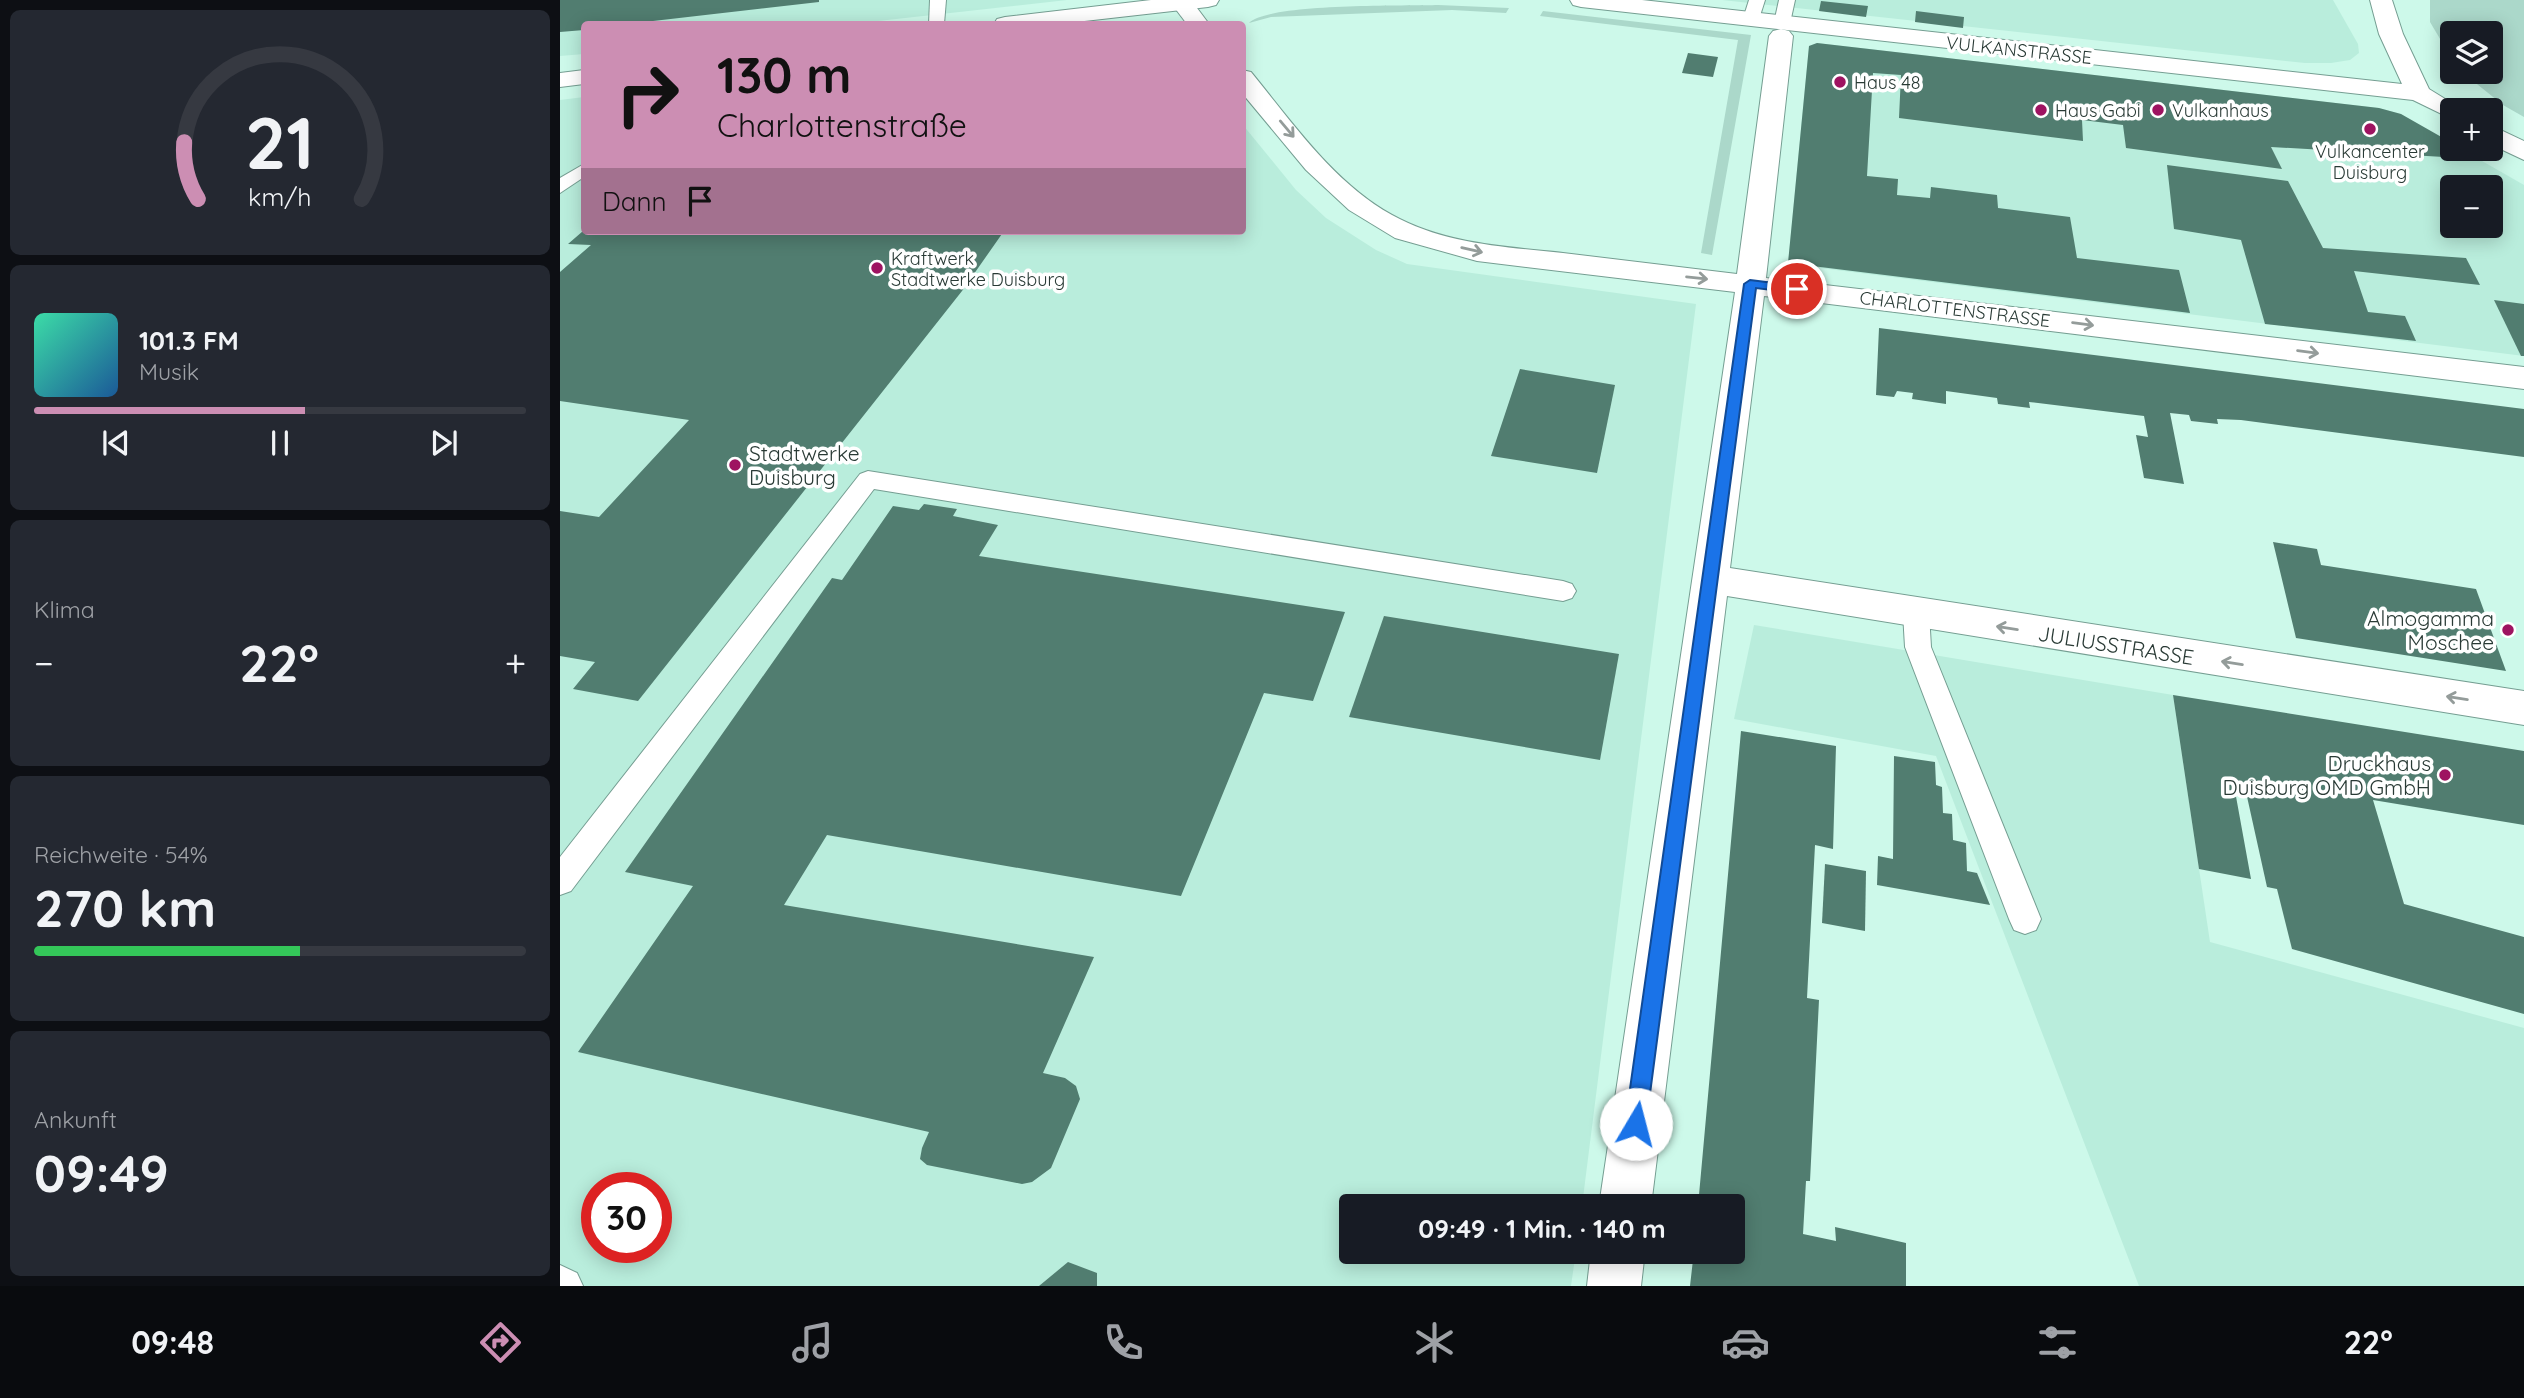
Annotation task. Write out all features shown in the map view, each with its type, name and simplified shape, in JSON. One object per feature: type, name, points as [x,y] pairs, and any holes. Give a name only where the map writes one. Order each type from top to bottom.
[{"type":"street","points":[[1038,21],[1208,0]]},
{"type":"street","name":"VULKANSTRASSE","points":[[1581,0],[1754,10],[1782,30],[2419,93],[2440,105]]},
{"type":"street","points":[[2381,0],[2391,34],[2419,93]]},
{"type":"street","points":[[1181,2],[1196,21]]},
{"type":"street","points":[[1070,18],[1091,21]]},
{"type":"street","points":[[1627,1194],[1782,30]]},
{"type":"street","points":[[560,80],[581,77]]},
{"type":"street","name":"CHARLOTTENSTRASSE","points":[[1246,82],[1321,170],[1351,200],[1403,231],[1477,252],[2524,378]]},
{"type":"street","points":[[2503,140],[2524,152]]},
{"type":"street","name":"JULIUSSTRASSE","points":[[1709,579],[2524,708]]},
{"type":"street","points":[[1614,1286],[1617,1264]]},
{"type":"lane","points":[[937,21],[938,0]]},
{"type":"lane","points":[[560,187],[581,171]]},
{"type":"lane","points":[[560,881],[573,844],[867,480],[1563,591]]},
{"type":"lane","points":[[1916,613],[1919,647],[2025,919]]},
{"type":"shaded area","points":[[560,0],[1067,0],[878,21],[581,21],[581,54],[560,56]]},
{"type":"shaded area","points":[[1722,0],[2333,0],[2358,44],[2359,53],[2350,60],[2305,63]]},
{"type":"shaded area","points":[[2430,0],[2524,0],[2524,117],[2503,105],[2503,98],[2494,98],[2477,84],[2503,84],[2503,21],[2440,21],[2440,39],[2430,22]]},
{"type":"shaded area","points":[[1438,5],[1509,8],[1506,13],[1452,10],[1271,17],[1249,23],[1282,12],[1308,9]]},
{"type":"shaded area","points":[[1543,11],[1751,35],[1712,255],[1701,253],[1738,40],[1540,16]]},
{"type":"shaded area","points":[[1817,43],[2379,108],[2401,114],[2440,141],[2440,161],[2482,161],[2524,185],[2524,356],[1788,264],[1809,46]]},
{"type":"shaded area","points":[[581,97],[581,235],[1246,235],[1246,129],[1296,190],[1326,218],[1376,250],[1407,264],[1696,304],[1584,1194],[1339,1194],[1339,1264],[1574,1264],[1571,1286],[560,1286],[560,100]]},
{"type":"shaded area","points":[[1754,625],[2173,695],[2210,942],[2524,1028],[2524,1286],[2139,1286],[1936,756],[1734,719]]},
{"type":"building","points":[[560,0],[819,0],[653,21],[581,21],[581,30],[560,32]]},
{"type":"building","points":[[1821,1],[1868,6],[1866,17],[1819,11]]},
{"type":"building","points":[[1916,11],[1964,17],[1963,28],[1915,22]]},
{"type":"building","points":[[1817,43],[2379,108],[2401,114],[2440,136],[2440,157],[2271,147],[2282,169],[2126,148],[2123,125],[2082,120],[2083,141],[1899,118],[1901,75],[1873,73],[1867,176],[1898,179],[1897,195],[1930,198],[1931,187],[1997,195],[1998,208],[2070,217],[2077,258],[2179,270],[2190,313],[1788,263],[1809,46]]},
{"type":"building","points":[[1688,53],[1718,57],[1713,77],[1682,73]]},
{"type":"building","points":[[2167,165],[2288,181],[2323,248],[2466,258],[2480,285],[2354,271],[2368,312],[2405,316],[2416,341],[2265,324],[2241,240],[2174,229]]},
{"type":"building","name":"Stadtwerke Duisburg","points":[[581,233],[581,235],[1001,235],[962,291],[638,701],[573,689],[595,662],[560,656],[560,511],[599,517],[689,420],[560,401],[560,272],[591,245],[568,244]]},
{"type":"building","points":[[2494,300],[2524,304],[2524,356],[2521,356]]},
{"type":"building","points":[[1879,328],[2524,409],[2524,457],[2241,420],[2217,419],[2218,424],[2191,421],[2189,415],[2170,413],[2184,484],[2144,478],[2136,435],[2148,437],[2144,416],[2029,402],[2030,408],[1998,404],[1997,398],[1946,391],[1946,404],[1912,399],[1913,393],[1897,391],[1894,397],[1876,395]]},
{"type":"building","points":[[1520,369],[1615,385],[1597,473],[1491,456]]},
{"type":"building","points":[[924,504],[957,509],[953,516],[998,525],[979,556],[1345,612],[1313,701],[1264,693],[1181,896],[827,835],[784,905],[1094,957],[1043,1073],[1065,1078],[1076,1086],[1080,1099],[1051,1168],[1032,1182],[1022,1184],[927,1165],[920,1159],[929,1132],[578,1052],[693,886],[625,872],[832,578],[842,580],[893,506],[919,510]]},
{"type":"building","points":[[2273,542],[2317,549],[2321,565],[2476,589],[2506,671],[2296,638]]},
{"type":"building","points":[[1384,616],[1619,654],[1600,760],[1349,717]]},
{"type":"building","points":[[2173,695],[2524,751],[2524,825],[2373,800],[2404,904],[2524,937],[2524,1014],[2292,949],[2277,889],[2267,887],[2244,783],[2233,780],[2251,879],[2199,869]]},
{"type":"building","points":[[1741,731],[1836,746],[1833,849],[1815,845],[1807,998],[1819,1000],[1810,1181],[1806,1181],[1803,1234],[1836,1241],[1835,1227],[1906,1243],[1906,1286],[1690,1286],[1693,1264],[1745,1264],[1745,1194],[1699,1194]]},
{"type":"building","points":[[1894,756],[1935,762],[1936,785],[1942,787],[1943,813],[1952,814],[1953,840],[1966,843],[1967,871],[1977,873],[1990,905],[1877,885],[1878,856],[1893,859]]},
{"type":"building","points":[[1825,864],[1866,871],[1865,931],[1822,923]]},
{"type":"building","points":[[1068,1262],[1097,1273],[1097,1286],[1039,1286]]},
{"type":"place","name":"Haus 48","points":[[1840,82]]},
{"type":"place","name":"Haus Gabi","points":[[2041,110]]},
{"type":"place","name":"Vulkanhaus","points":[[2158,110]]},
{"type":"place","name":"Vulkancenter Duisburg","points":[[2370,129]]},
{"type":"place","name":"Kraftwerk Stadtwerke Duisburg","points":[[877,268]]},
{"type":"place","name":"Stadtwerke Duisburg","points":[[735,465]]},
{"type":"place","name":"Almogamma Moschee","points":[[2508,630]]},
{"type":"place","name":"Druckhaus Duisburg OMD GmbH","points":[[2445,775]]},
{"type":"route","points":[[1636,1124],[1750,284],[1797,289]]}]
